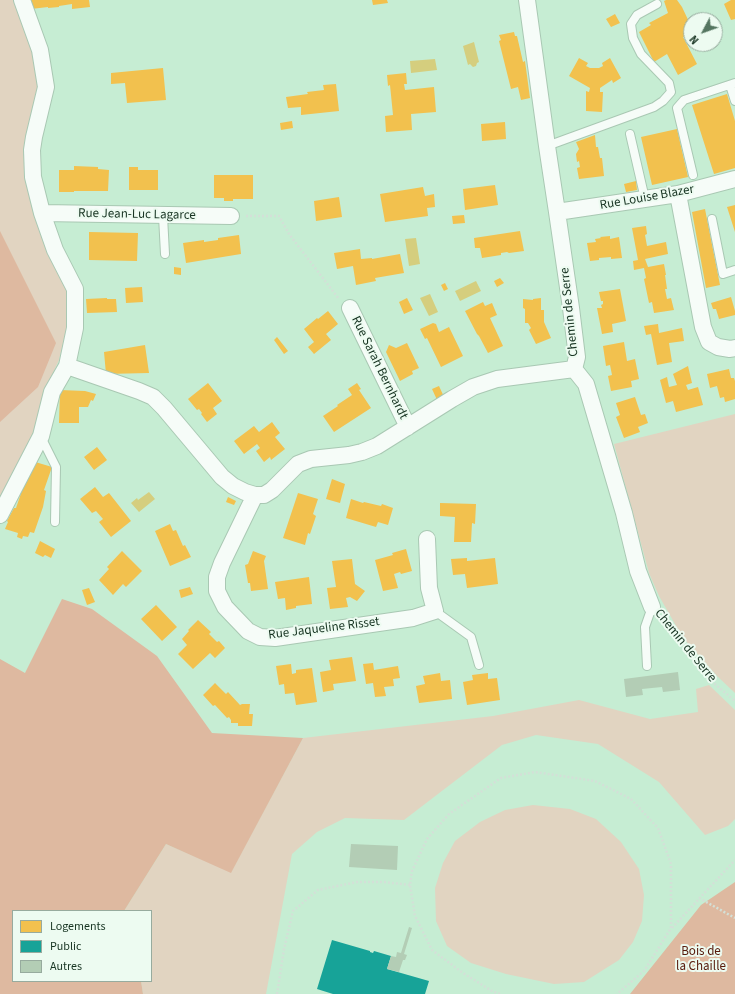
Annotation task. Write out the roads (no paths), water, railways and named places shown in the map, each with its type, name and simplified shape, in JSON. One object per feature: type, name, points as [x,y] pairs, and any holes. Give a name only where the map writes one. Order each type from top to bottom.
[{"type":"street","points":[[0,515],[41,436],[52,392],[66,366],[74,328],[75,289],[55,250],[42,213],[33,177],[32,150],[46,87],[40,50],[22,0]]},
{"type":"street","name":"Chemin de Serre","points":[[526,0],[577,357],[574,369],[586,384],[624,513],[638,570],[652,606]]},
{"type":"street","name":"Rue Louise Blazer","points":[[557,212],[678,194],[735,179]]},
{"type":"street","points":[[678,194],[703,328],[709,342],[718,348],[735,348]]},
{"type":"street","name":"Rue Jean-Luc Lagarce","points":[[42,213],[231,216]]},
{"type":"street","name":"Rue Sarah Bernhardt","points":[[350,308],[408,427]]},
{"type":"street","points":[[66,366],[139,390],[153,397],[222,477],[233,486],[255,495],[264,495],[272,490],[298,464],[311,459],[349,455],[377,446],[452,399],[473,388],[497,379],[574,369]]},
{"type":"street","name":"Rue Jaqueline Risset","points":[[255,495],[222,563],[217,577],[217,591],[225,607],[248,630],[260,637],[275,638],[413,618],[435,611]]},
{"type":"street","points":[[427,539],[429,588],[435,611]]},
{"type":"lane","points":[[547,146],[654,107],[663,101],[671,92],[669,83],[641,54],[633,38],[631,24],[637,15],[657,4]]},
{"type":"lane","points":[[693,175],[677,108],[684,100],[733,84],[735,101]]},
{"type":"lane","points":[[630,134],[645,199]]},
{"type":"lane","points":[[164,216],[165,254]]},
{"type":"lane","points":[[712,219],[723,274],[735,270]]},
{"type":"lane","points":[[41,436],[56,467],[55,522]]},
{"type":"lane","points":[[647,666],[645,627],[652,606]]},
{"type":"lane","points":[[435,611],[471,637],[479,665]]},
{"type":"park label","name":"Bois de la Chaille","points":[[701,960]]}]
